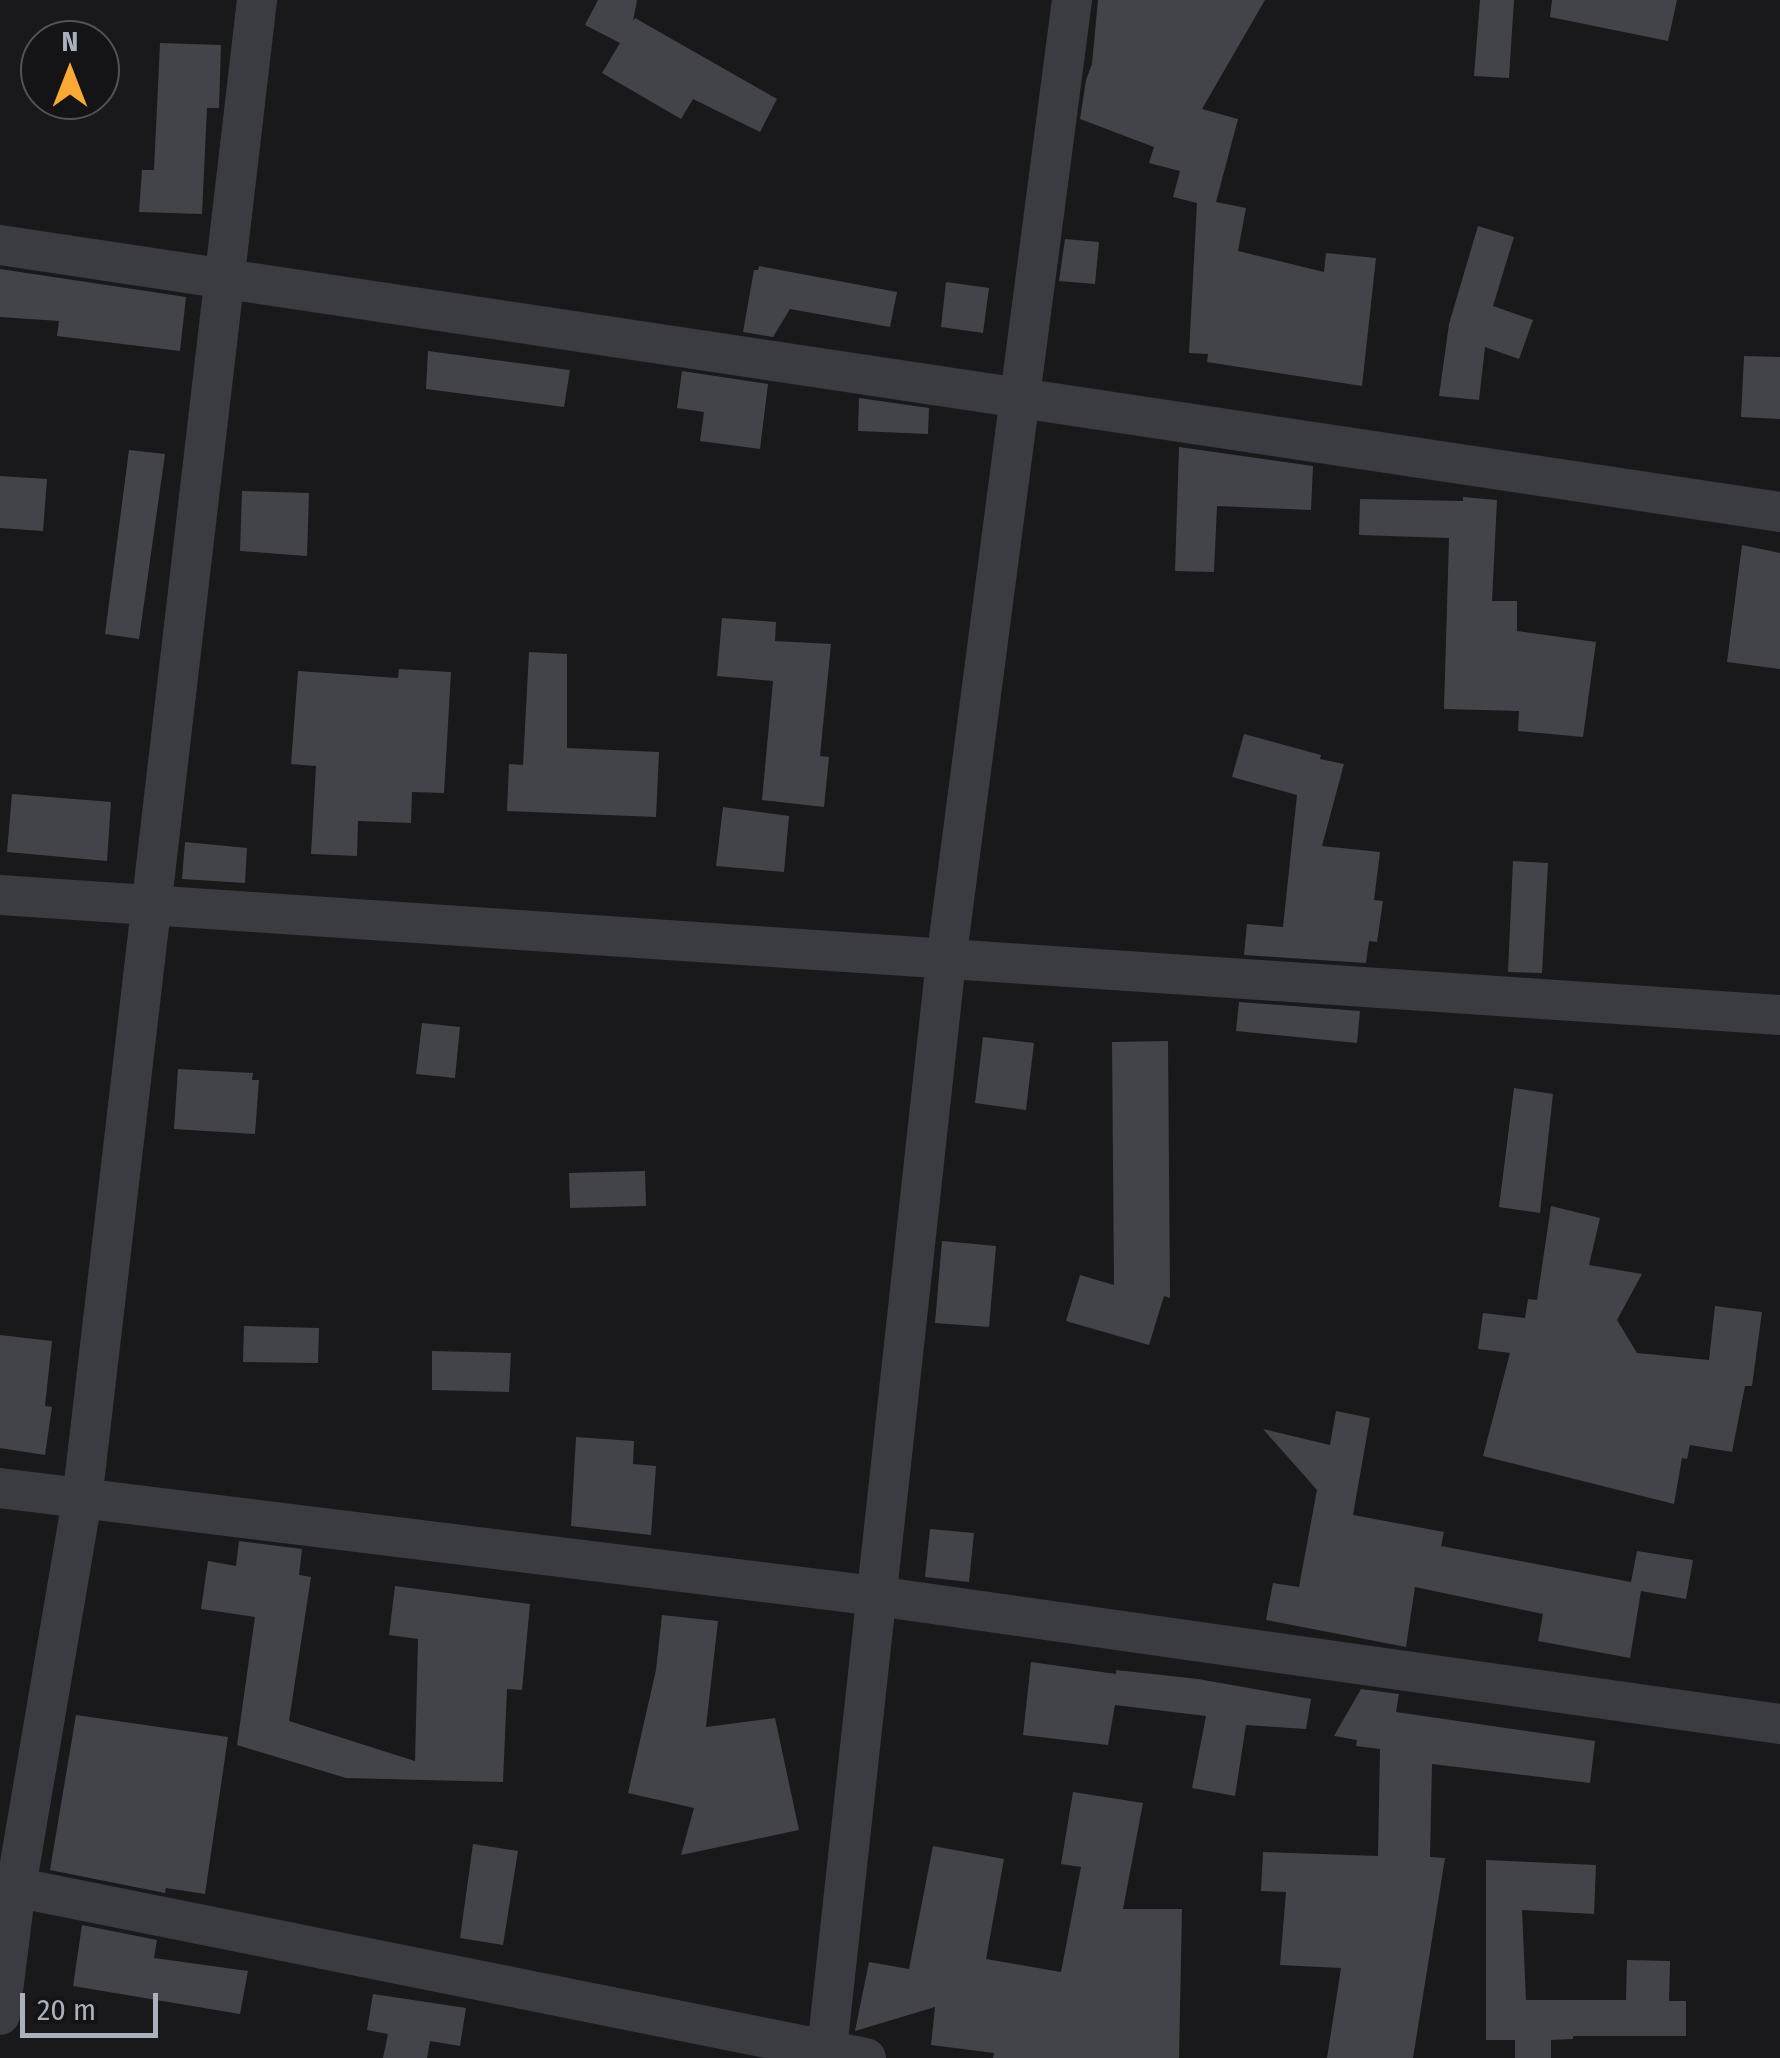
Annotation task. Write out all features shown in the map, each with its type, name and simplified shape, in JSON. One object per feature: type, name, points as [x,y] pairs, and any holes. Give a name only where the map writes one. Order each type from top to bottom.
[{"type":"street","points":[[0,2015],[8,1885],[82,1500],[257,0]]},
{"type":"street","points":[[826,2054],[946,961],[1072,0]]},
{"type":"street","points":[[0,245],[1780,512]]},
{"type":"street","points":[[0,895],[1780,1016]]},
{"type":"street","points":[[0,1488],[876,1596],[1780,1724]]},
{"type":"street","points":[[8,1885],[826,2054],[866,2058]]},
{"type":"building","points":[[598,0],[637,0],[633,21],[635,18],[777,99],[760,132],[693,99],[681,119],[602,73],[620,43],[585,25]]},
{"type":"building","points":[[1098,0],[1265,0],[1202,109],[1238,119],[1216,202],[1246,208],[1238,251],[1324,272],[1326,253],[1376,258],[1362,386],[1207,362],[1208,354],[1189,353],[1197,203],[1173,197],[1180,171],[1149,163],[1154,147],[1080,119],[1092,64]]},
{"type":"building","points":[[1480,0],[1514,0],[1509,78],[1474,76]]},
{"type":"building","points":[[1552,0],[1677,0],[1668,41],[1550,17]]},
{"type":"building","points":[[160,43],[221,45],[219,108],[207,108],[202,214],[139,212],[142,170],[154,170]]},
{"type":"building","points":[[1478,226],[1514,237],[1493,306],[1533,320],[1519,359],[1485,347],[1479,400],[1439,396],[1449,324]]},
{"type":"building","points":[[1065,239],[1099,242],[1095,284],[1059,281]]},
{"type":"building","points":[[759,266],[897,292],[890,327],[790,309],[773,337],[743,332],[754,270]]},
{"type":"building","points":[[0,269],[186,297],[180,351],[57,336],[59,321],[0,317]]},
{"type":"building","points":[[946,282],[989,288],[983,333],[941,327]]},
{"type":"building","points":[[428,351],[570,370],[564,407],[426,389]]},
{"type":"building","points":[[1744,356],[1780,357],[1780,419],[1741,417]]},
{"type":"building","points":[[682,371],[768,384],[760,449],[700,441],[704,412],[677,408]]},
{"type":"building","points":[[859,398],[929,408],[928,434],[858,431]]},
{"type":"building","points":[[1179,447],[1313,466],[1311,510],[1217,506],[1214,572],[1175,571]]},
{"type":"building","points":[[129,450],[165,454],[139,639],[105,634]]},
{"type":"building","points":[[0,476],[47,479],[43,531],[0,528]]},
{"type":"building","points":[[242,491],[309,493],[307,556],[240,551]]},
{"type":"building","points":[[1463,497],[1497,500],[1492,601],[1517,601],[1517,631],[1596,642],[1583,737],[1518,731],[1519,711],[1444,709],[1449,538],[1359,535],[1360,499],[1463,501]]},
{"type":"building","points":[[1742,545],[1780,553],[1780,669],[1727,662]]},
{"type":"building","points":[[722,618],[776,622],[775,641],[831,644],[820,756],[829,757],[824,807],[762,800],[773,681],[717,676]]},
{"type":"building","points":[[529,652],[567,654],[567,748],[659,752],[656,817],[507,811],[509,764],[523,765]]},
{"type":"building","points":[[399,669],[451,672],[444,793],[412,792],[411,823],[358,821],[357,856],[311,854],[316,766],[291,764],[298,671],[398,678]]},
{"type":"building","points":[[1244,734],[1344,764],[1322,846],[1380,852],[1374,900],[1383,901],[1377,942],[1369,941],[1366,963],[1244,955],[1247,924],[1283,927],[1297,795],[1232,777]]},
{"type":"building","points":[[12,794],[111,802],[107,861],[7,852]]},
{"type":"building","points":[[723,807],[789,816],[784,872],[716,866]]},
{"type":"building","points":[[185,842],[247,848],[245,883],[182,879]]},
{"type":"building","points":[[1513,861],[1548,863],[1542,973],[1508,972]]},
{"type":"building","points":[[1239,1002],[1360,1011],[1357,1043],[1236,1031]]},
{"type":"building","points":[[422,1023],[460,1027],[455,1078],[416,1074]]},
{"type":"building","points":[[983,1037],[1034,1043],[1026,1110],[975,1103]]},
{"type":"building","points":[[1168,1041],[1170,1298],[1164,1296],[1149,1345],[1066,1321],[1080,1275],[1114,1285],[1112,1042]]},
{"type":"building","points":[[178,1069],[253,1073],[252,1080],[259,1080],[255,1134],[174,1129]]},
{"type":"building","points":[[1514,1088],[1553,1094],[1540,1213],[1499,1207]]},
{"type":"building","points":[[645,1171],[646,1206],[570,1208],[569,1173]]},
{"type":"building","points":[[1551,1206],[1600,1218],[1589,1265],[1642,1274],[1617,1320],[1637,1353],[1709,1360],[1715,1306],[1762,1312],[1752,1386],[1745,1386],[1732,1452],[1690,1445],[1687,1459],[1682,1458],[1674,1504],[1483,1456],[1510,1353],[1478,1349],[1483,1313],[1525,1318],[1528,1299],[1537,1300]]},
{"type":"building","points":[[942,1241],[996,1246],[989,1327],[935,1323]]},
{"type":"building","points":[[244,1326],[319,1328],[318,1363],[243,1362]]},
{"type":"building","points":[[0,1335],[52,1341],[45,1406],[52,1407],[45,1455],[0,1448]]},
{"type":"building","points":[[432,1351],[511,1353],[509,1392],[432,1390]]},
{"type":"building","points":[[1336,1411],[1370,1418],[1353,1515],[1444,1532],[1441,1546],[1631,1582],[1637,1551],[1693,1560],[1686,1599],[1641,1591],[1630,1658],[1538,1641],[1543,1614],[1415,1587],[1406,1647],[1266,1620],[1273,1583],[1299,1587],[1317,1490],[1263,1429],[1330,1445]]},
{"type":"building","points":[[576,1437],[634,1441],[633,1464],[656,1466],[651,1535],[571,1526]]},
{"type":"building","points":[[930,1529],[974,1533],[969,1582],[925,1577]]},
{"type":"building","points":[[239,1541],[302,1549],[299,1575],[311,1577],[289,1721],[415,1761],[418,1639],[389,1635],[395,1586],[530,1604],[522,1690],[507,1689],[503,1782],[346,1778],[237,1745],[255,1617],[201,1609],[208,1561],[236,1566]]},
{"type":"building","points":[[662,1615],[718,1621],[706,1727],[775,1718],[799,1830],[681,1855],[694,1808],[628,1793],[656,1670]]},
{"type":"building","points":[[1031,1662],[1116,1674],[1116,1670],[1198,1679],[1311,1699],[1306,1729],[1246,1725],[1235,1796],[1192,1788],[1206,1716],[1115,1705],[1108,1745],[1023,1735]]},
{"type":"building","points":[[1361,1689],[1399,1694],[1396,1712],[1595,1741],[1590,1783],[1432,1764],[1430,1857],[1445,1858],[1413,2058],[1327,2058],[1341,1968],[1280,1965],[1286,1892],[1261,1891],[1263,1852],[1378,1856],[1380,1749],[1356,1746],[1357,1740],[1334,1736]]},
{"type":"building","points":[[76,1715],[228,1737],[205,1894],[166,1888],[165,1893],[50,1870]]},
{"type":"building","points":[[1073,1792],[1143,1803],[1123,1909],[1182,1909],[1179,2058],[993,2058],[994,2053],[931,2045],[935,2007],[855,2031],[869,1962],[909,1969],[933,1846],[1004,1859],[986,1959],[1061,1972],[1081,1867],[1061,1864]]},
{"type":"building","points":[[473,1844],[518,1851],[503,1945],[460,1938]]},
{"type":"building","points":[[1486,1860],[1596,1865],[1594,1914],[1522,1910],[1526,2000],[1626,2000],[1627,1960],[1670,1961],[1669,2001],[1686,2001],[1686,2036],[1573,2036],[1551,2040],[1551,2058],[1515,2058],[1515,2040],[1486,2040]]},
{"type":"building","points":[[82,1925],[157,1940],[154,1958],[248,1971],[240,2014],[73,1986]]},
{"type":"building","points":[[373,1994],[466,2008],[460,2046],[430,2041],[427,2058],[383,2058],[388,2034],[367,2030]]}]
